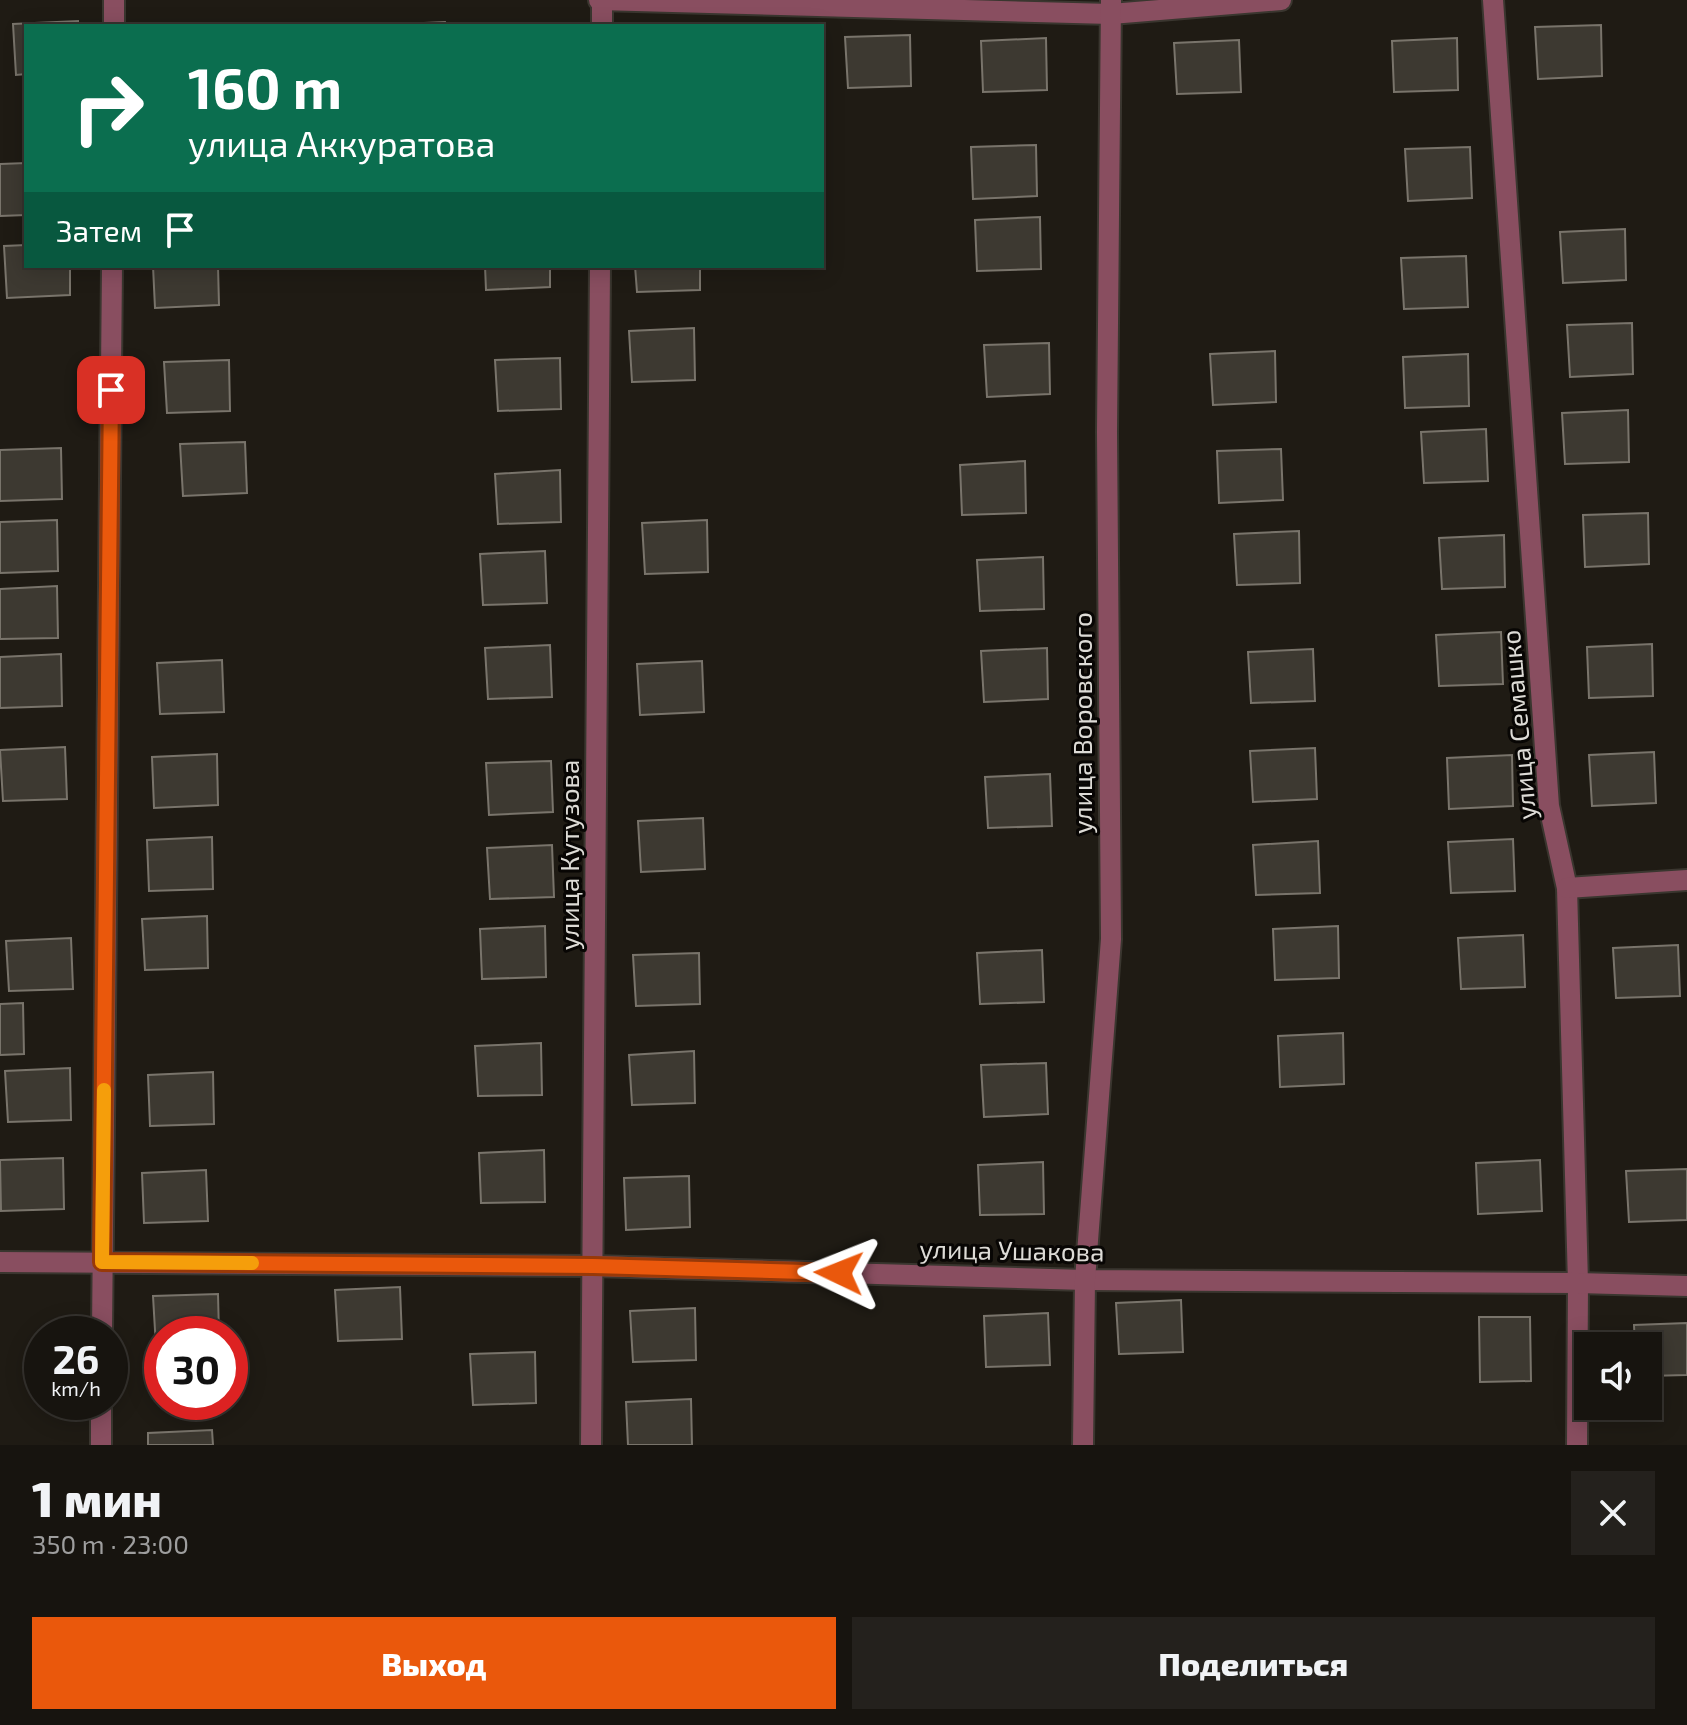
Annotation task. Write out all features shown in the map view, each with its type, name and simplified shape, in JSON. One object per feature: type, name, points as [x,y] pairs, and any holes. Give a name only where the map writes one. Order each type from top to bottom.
[{"type":"street","points":[[114,0],[114,24]]},
{"type":"street","points":[[602,24],[601,0],[1111,7],[1281,0]]},
{"type":"street","name":"улица Семашко","points":[[1493,0],[1549,806],[1567,888],[1578,1283],[1577,1445]]},
{"type":"street","name":"улица Воровского","points":[[1083,1445],[1085,1280],[1111,939],[1107,417],[1111,7]]},
{"type":"street","points":[[102,1316],[112,268]]},
{"type":"street","name":"улица Кутузова","points":[[591,1445],[600,268]]},
{"type":"street","points":[[1567,888],[1687,880]]},
{"type":"street","name":"улица Ушакова","points":[[0,1262],[593,1266],[1085,1280],[1687,1286]]},
{"type":"street","points":[[101,1420],[101,1445]]},
{"type":"building","points":[[78,21],[78,24],[24,24],[24,74],[16,75],[13,24]]},
{"type":"building","points":[[445,22],[446,24],[402,24]]},
{"type":"building","points":[[1601,25],[1602,76],[1538,79],[1535,27]]},
{"type":"building","points":[[910,35],[911,86],[848,88],[845,37]]},
{"type":"building","points":[[1046,38],[1047,90],[983,92],[981,41]]},
{"type":"building","points":[[1457,38],[1458,90],[1394,92],[1392,41]]},
{"type":"building","points":[[1239,40],[1241,92],[1177,94],[1174,43]]},
{"type":"building","points":[[1036,145],[1037,196],[973,199],[971,147]]},
{"type":"building","points":[[1470,147],[1472,198],[1408,201],[1405,149]]},
{"type":"building","points":[[24,163],[24,215],[0,216],[0,164]]},
{"type":"building","points":[[1040,217],[1041,269],[977,271],[975,220]]},
{"type":"building","points":[[1625,229],[1626,280],[1563,283],[1560,232]]},
{"type":"building","points":[[24,245],[24,268],[70,268],[70,295],[7,298],[4,246]]},
{"type":"building","points":[[1466,256],[1468,307],[1404,309],[1401,258]]},
{"type":"building","points":[[153,268],[218,268],[219,305],[155,308]]},
{"type":"building","points":[[485,268],[550,268],[550,287],[486,290]]},
{"type":"building","points":[[635,268],[700,268],[700,290],[637,292]]},
{"type":"building","points":[[1632,323],[1633,374],[1570,377],[1567,325]]},
{"type":"building","points":[[694,328],[695,380],[632,382],[629,331]]},
{"type":"building","points":[[1049,343],[1050,394],[987,397],[984,345]]},
{"type":"building","points":[[1275,351],[1276,402],[1213,405],[1210,354]]},
{"type":"building","points":[[1468,354],[1469,406],[1405,408],[1403,357]]},
{"type":"building","points":[[560,358],[561,409],[498,411],[495,360]]},
{"type":"building","points":[[229,360],[230,411],[167,413],[164,362]]},
{"type":"building","points":[[1628,410],[1629,462],[1565,464],[1562,413]]},
{"type":"building","points":[[1486,429],[1488,481],[1424,483],[1421,432]]},
{"type":"building","points":[[245,442],[247,493],[183,496],[180,444]]},
{"type":"building","points":[[61,448],[62,499],[0,501],[0,450]]},
{"type":"building","points":[[1281,449],[1283,500],[1219,503],[1217,451]]},
{"type":"building","points":[[1025,461],[1026,513],[962,515],[960,465]]},
{"type":"building","points":[[560,470],[561,522],[498,524],[495,474]]},
{"type":"building","points":[[1648,513],[1649,564],[1585,567],[1583,515]]},
{"type":"building","points":[[57,520],[58,571],[0,573],[0,522]]},
{"type":"building","points":[[707,520],[708,572],[645,574],[642,523]]},
{"type":"building","points":[[1299,531],[1300,583],[1237,585],[1234,534]]},
{"type":"building","points":[[1504,535],[1505,587],[1442,589],[1439,538]]},
{"type":"building","points":[[545,551],[547,603],[483,605],[480,554]]},
{"type":"building","points":[[1043,557],[1044,609],[980,611],[977,560]]},
{"type":"building","points":[[57,586],[58,638],[0,639],[0,589]]},
{"type":"building","points":[[1501,632],[1503,684],[1439,686],[1436,635]]},
{"type":"building","points":[[1652,644],[1653,696],[1589,698],[1587,647]]},
{"type":"building","points":[[550,645],[552,697],[488,699],[485,648]]},
{"type":"building","points":[[1047,648],[1048,699],[984,702],[981,651]]},
{"type":"building","points":[[1313,649],[1315,701],[1251,703],[1248,652]]},
{"type":"building","points":[[61,654],[62,706],[0,708],[0,657]]},
{"type":"building","points":[[222,660],[224,712],[160,714],[157,663]]},
{"type":"building","points":[[702,661],[704,712],[640,715],[637,664]]},
{"type":"building","points":[[65,747],[67,799],[3,801],[0,750]]},
{"type":"building","points":[[1315,748],[1317,799],[1253,802],[1250,751]]},
{"type":"building","points":[[1654,752],[1656,803],[1592,806],[1589,755]]},
{"type":"building","points":[[217,754],[218,805],[154,808],[152,757]]},
{"type":"building","points":[[1512,755],[1513,806],[1449,809],[1447,758]]},
{"type":"building","points":[[551,761],[553,812],[489,815],[486,763]]},
{"type":"building","points":[[1050,774],[1052,826],[988,828],[985,777]]},
{"type":"building","points":[[703,818],[705,869],[641,872],[638,821]]},
{"type":"building","points":[[212,837],[213,889],[149,891],[147,840]]},
{"type":"building","points":[[1513,839],[1515,891],[1451,893],[1448,842]]},
{"type":"building","points":[[1318,841],[1320,893],[1256,895],[1253,845]]},
{"type":"building","points":[[552,845],[554,897],[490,899],[487,848]]},
{"type":"building","points":[[207,916],[208,968],[145,970],[142,919]]},
{"type":"building","points":[[545,926],[546,977],[482,979],[480,929]]},
{"type":"building","points":[[1338,926],[1339,978],[1275,980],[1273,929]]},
{"type":"building","points":[[1523,935],[1525,987],[1461,989],[1458,938]]},
{"type":"building","points":[[71,938],[73,989],[9,991],[6,941]]},
{"type":"building","points":[[1678,945],[1680,996],[1616,998],[1613,948]]},
{"type":"building","points":[[1042,950],[1044,1002],[980,1004],[977,953]]},
{"type":"building","points":[[699,953],[700,1004],[636,1006],[633,955]]},
{"type":"building","points":[[23,1003],[24,1054],[0,1055],[0,1004]]},
{"type":"building","points":[[1343,1033],[1344,1084],[1280,1087],[1278,1036]]},
{"type":"building","points":[[541,1043],[542,1095],[478,1096],[475,1046]]},
{"type":"building","points":[[694,1051],[695,1103],[632,1105],[629,1055]]},
{"type":"building","points":[[1046,1063],[1048,1114],[984,1117],[981,1065]]},
{"type":"building","points":[[70,1068],[71,1120],[8,1122],[5,1071]]},
{"type":"building","points":[[213,1072],[214,1124],[150,1126],[148,1075]]},
{"type":"building","points":[[544,1150],[545,1202],[481,1203],[479,1153]]},
{"type":"building","points":[[63,1158],[64,1209],[1,1211],[0,1160]]},
{"type":"building","points":[[1540,1160],[1542,1211],[1478,1214],[1476,1163]]},
{"type":"building","points":[[1043,1162],[1044,1214],[980,1215],[978,1165]]},
{"type":"building","points":[[1687,1169],[1687,1220],[1629,1222],[1626,1171]]},
{"type":"building","points":[[206,1170],[208,1221],[144,1223],[142,1173]]},
{"type":"building","points":[[689,1176],[690,1227],[626,1230],[624,1178]]},
{"type":"building","points":[[400,1287],[402,1339],[338,1341],[335,1290]]},
{"type":"building","points":[[218,1294],[219,1316],[154,1316],[153,1296]]},
{"type":"building","points":[[1181,1300],[1183,1352],[1119,1354],[1116,1303]]},
{"type":"building","points":[[695,1308],[696,1360],[633,1362],[630,1311]]},
{"type":"building","points":[[1048,1313],[1050,1365],[986,1367],[984,1316]]},
{"type":"building","points":[[1479,1317],[1530,1317],[1531,1381],[1480,1382]]},
{"type":"building","points":[[1687,1323],[1687,1375],[1662,1376],[1662,1332],[1634,1332],[1634,1325]]},
{"type":"building","points":[[535,1352],[536,1403],[473,1405],[470,1354]]},
{"type":"building","points":[[691,1399],[692,1445],[628,1445],[626,1402]]},
{"type":"building","points":[[212,1430],[213,1445],[148,1445],[148,1433]]},
{"type":"slow traffic","points":[[104,1090],[102,1262],[252,1263]]},
{"type":"route","points":[[111,390],[102,1262],[593,1266],[839,1273]]}]
